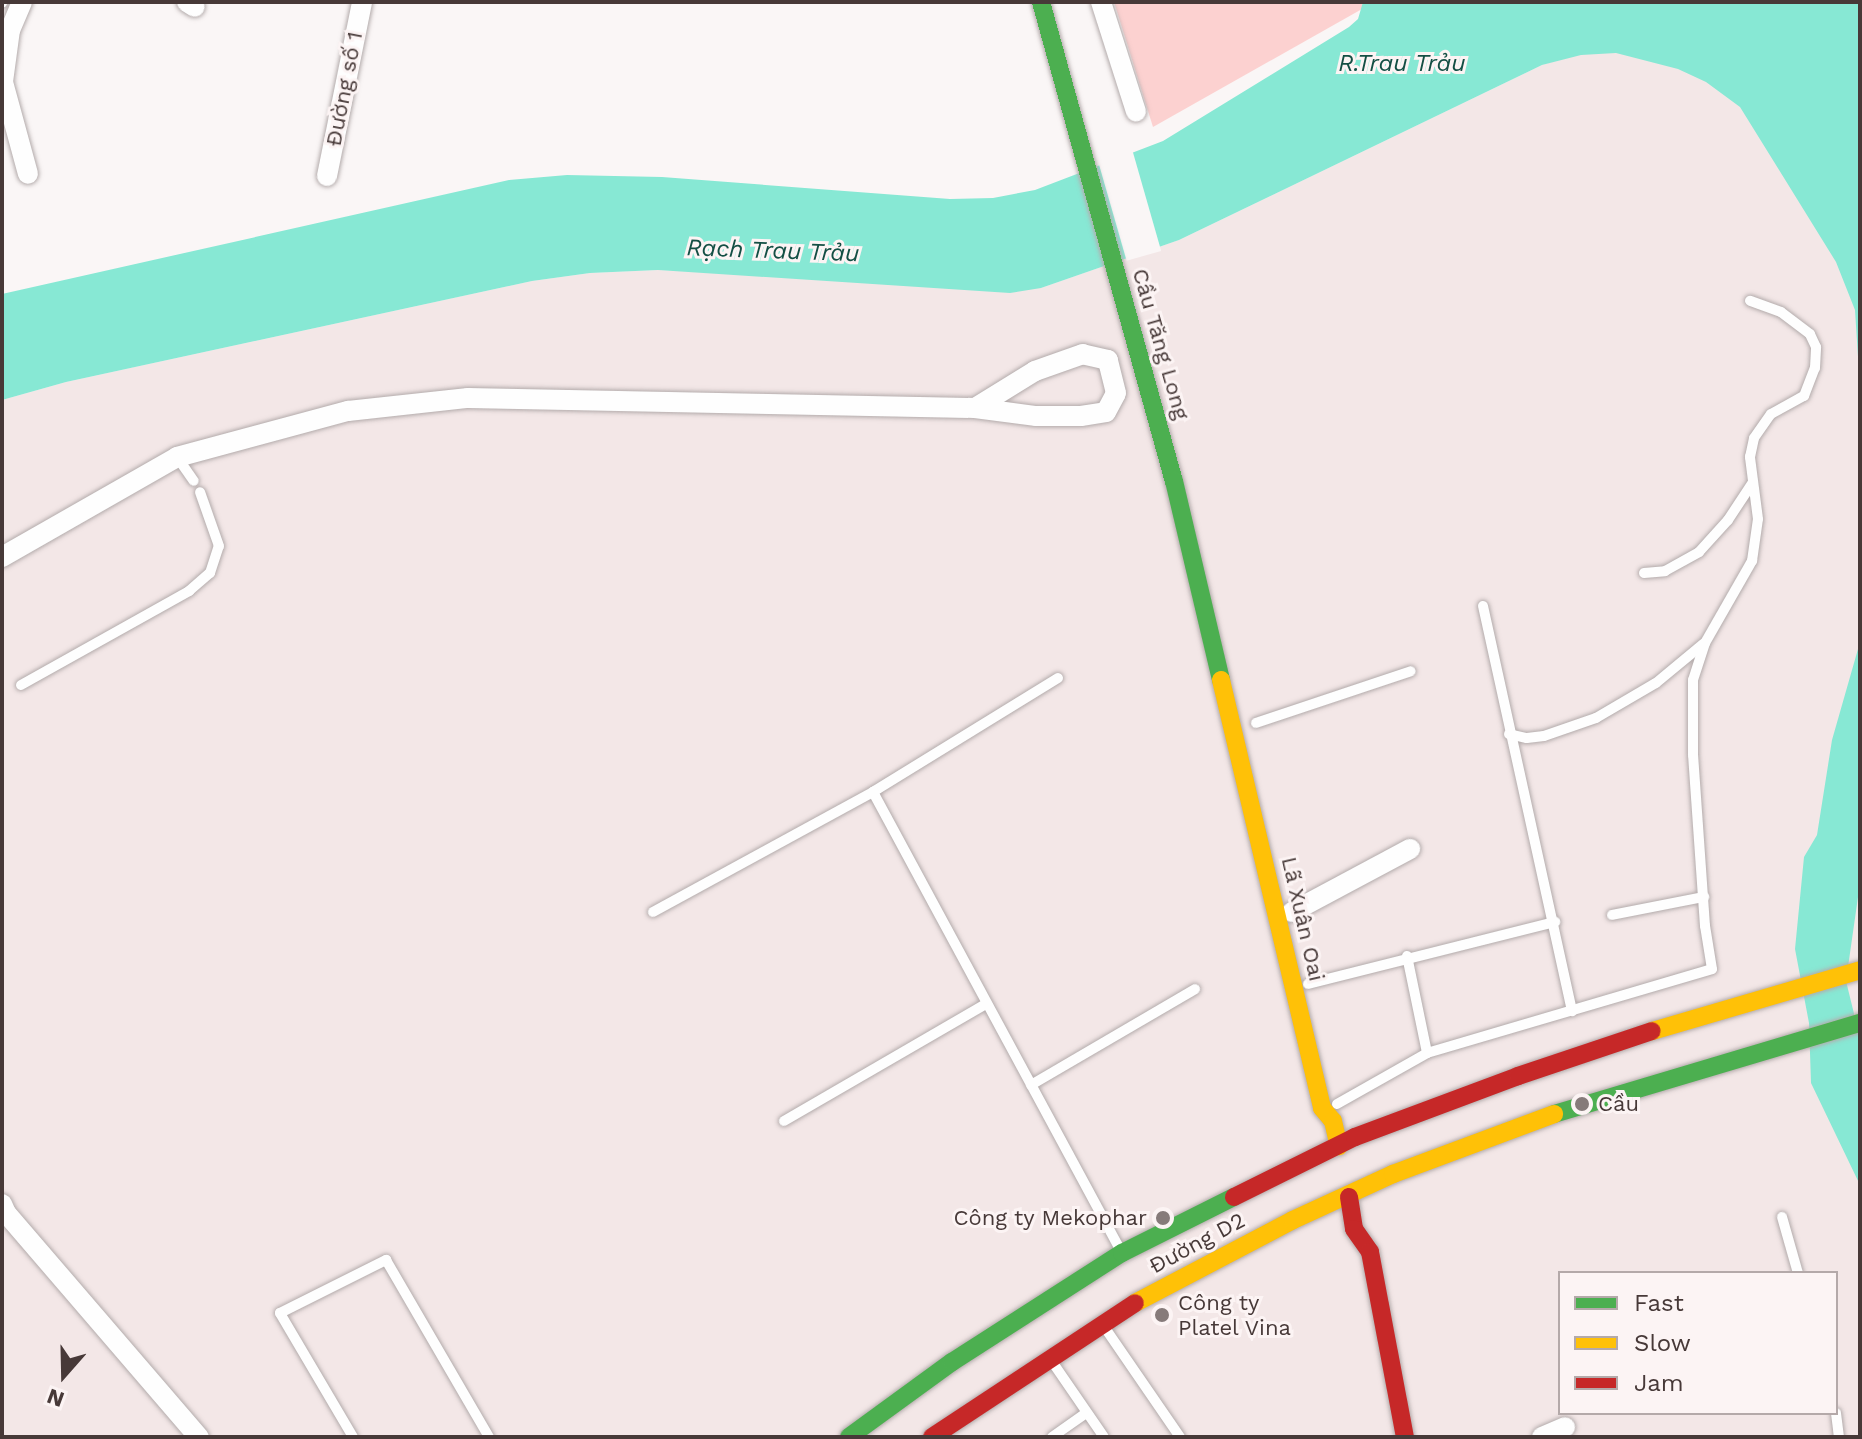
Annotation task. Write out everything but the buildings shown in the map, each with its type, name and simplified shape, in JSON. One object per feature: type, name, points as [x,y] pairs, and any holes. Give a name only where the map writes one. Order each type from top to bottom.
[{"type":"main road","name":"Cầu Tăng Long","points":[[1041,2],[1174,481],[1226,701]]},
{"type":"main road","name":"Lã Xuân Oai","points":[[1226,701],[1322,1108],[1333,1121],[1354,1229],[1370,1252],[1405,1437]]},
{"type":"main road","name":"Đường D2","points":[[849,1437],[952,1362],[1122,1253],[1342,1158],[1377,1128],[1659,1029],[1860,970]]},
{"type":"main road","name":"Đường D2","points":[[932,1437],[1102,1323],[1293,1220],[1349,1197],[1393,1174],[1522,1123],[1860,1023]]},
{"type":"main road","name":"Đường D2","points":[[825,1437],[927,1362],[1067,1271],[1093,1271]]},
{"type":"main road","name":"Đường D2","points":[[957,1437],[1016,1396],[1032,1370]]},
{"type":"street","points":[[22,2],[10,30],[3,82],[28,174]]},
{"type":"street","name":"Đường số 1","points":[[327,176],[362,2]]},
{"type":"street","points":[[1101,2],[1136,112]]},
{"type":"street","points":[[2,557],[177,457],[348,411],[468,398],[975,408],[1036,416],[1081,416],[1106,412],[1116,393],[1108,360],[1083,354],[1035,371],[975,408]]},
{"type":"street","points":[[1292,912],[1410,849]]},
{"type":"street","points":[[3,1210],[199,1437]]},
{"type":"street","points":[[1542,1437],[1565,1427]]},
{"type":"lane","points":[[1337,1104],[1427,1053],[1712,969],[1691,720],[1693,680],[1705,643],[1752,561],[1758,519],[1750,457],[1761,424],[1804,396],[1812,383],[1816,347],[1810,334],[1797,322],[1750,301]]},
{"type":"lane","points":[[177,457],[194,481]]},
{"type":"lane","points":[[1644,573],[1665,571],[1699,552],[1728,520],[1753,482]]},
{"type":"lane","points":[[21,685],[189,591],[210,573],[219,546],[200,492]]},
{"type":"lane","points":[[1483,606],[1509,734],[1555,922],[1572,1011]]},
{"type":"lane","points":[[1509,734],[1527,738],[1544,736],[1596,718],[1629,702],[1682,665],[1705,643]]},
{"type":"lane","points":[[1256,723],[1411,671]]},
{"type":"lane","points":[[653,912],[873,792],[1058,678]]},
{"type":"lane","points":[[873,792],[1122,1253]]},
{"type":"lane","points":[[1612,915],[1704,897]]},
{"type":"lane","points":[[1308,984],[1407,956],[1555,922]]},
{"type":"lane","points":[[1407,956],[1427,1053]]},
{"type":"lane","points":[[1031,1085],[1195,989]]},
{"type":"lane","points":[[784,1121],[986,1004]]},
{"type":"lane","points":[[1782,1217],[1797,1271]]},
{"type":"lane","points":[[353,1437],[280,1313],[386,1260],[489,1437]]},
{"type":"lane","points":[[1102,1323],[1180,1437]]},
{"type":"lane","points":[[1050,1358],[1104,1437]]},
{"type":"lane","points":[[1052,1437],[1086,1413]]},
{"type":"lane","points":[[1836,1415],[1839,1437]]},
{"type":"shaded area","points":[[1114,2],[1363,2],[1362,9],[1153,127]]},
{"type":"shaded area","points":[[1742,2],[1860,2],[1860,1437],[2,1437],[2,400],[66,382],[532,281],[590,273],[658,270],[1041,288],[1179,240],[1542,65]]},
{"type":"water","name":"R.Trau Trảu","points":[[1363,2],[1860,2],[1860,388],[1855,310],[1836,262],[1740,107],[1706,82],[1678,69],[1616,53],[1581,55],[1542,65],[1179,240],[1041,288],[1010,293],[658,270],[590,273],[532,281],[66,382],[2,400],[2,294],[509,180],[567,175],[662,177],[950,199],[993,198],[1035,190],[1163,141],[1349,27],[1358,19]]},
{"type":"water","points":[[1860,642],[1860,883],[1846,981],[1860,1038],[1860,1185],[1811,1083],[1809,1023],[1795,949],[1804,857],[1817,835],[1832,740]]},
{"type":"pier","points":[[1132,149],[1161,251],[1127,261],[1097,159]]},
{"type":"traffic: fast","points":[[1041,2],[1174,481],[1221,680]]},
{"type":"traffic: fast","points":[[1554,1114],[1860,1023]]},
{"type":"traffic: fast","points":[[849,1437],[952,1362],[1122,1253],[1234,1197]]},
{"type":"traffic: slow","points":[[1221,680],[1322,1108],[1333,1121],[1339,1146]]},
{"type":"traffic: slow","points":[[1652,1031],[1860,970]]},
{"type":"traffic: slow","points":[[1135,1303],[1293,1220],[1393,1174],[1554,1114]]},
{"type":"traffic: jam","points":[[1234,1197],[1355,1137],[1518,1076],[1652,1031]]},
{"type":"traffic: jam","points":[[1349,1197],[1354,1229],[1370,1252],[1405,1437]]},
{"type":"traffic: jam","points":[[932,1437],[1135,1303]]},
{"type":"place","name":"Cầu","points":[[1582,1104]]},
{"type":"place","name":"Công ty Mekophar","points":[[1163,1218]]},
{"type":"place","name":"Công ty Platel Vina","points":[[1162,1315]]},
{"type":"water label","name":"Rạch Trau Trảu","points":[[773,251]]}]
